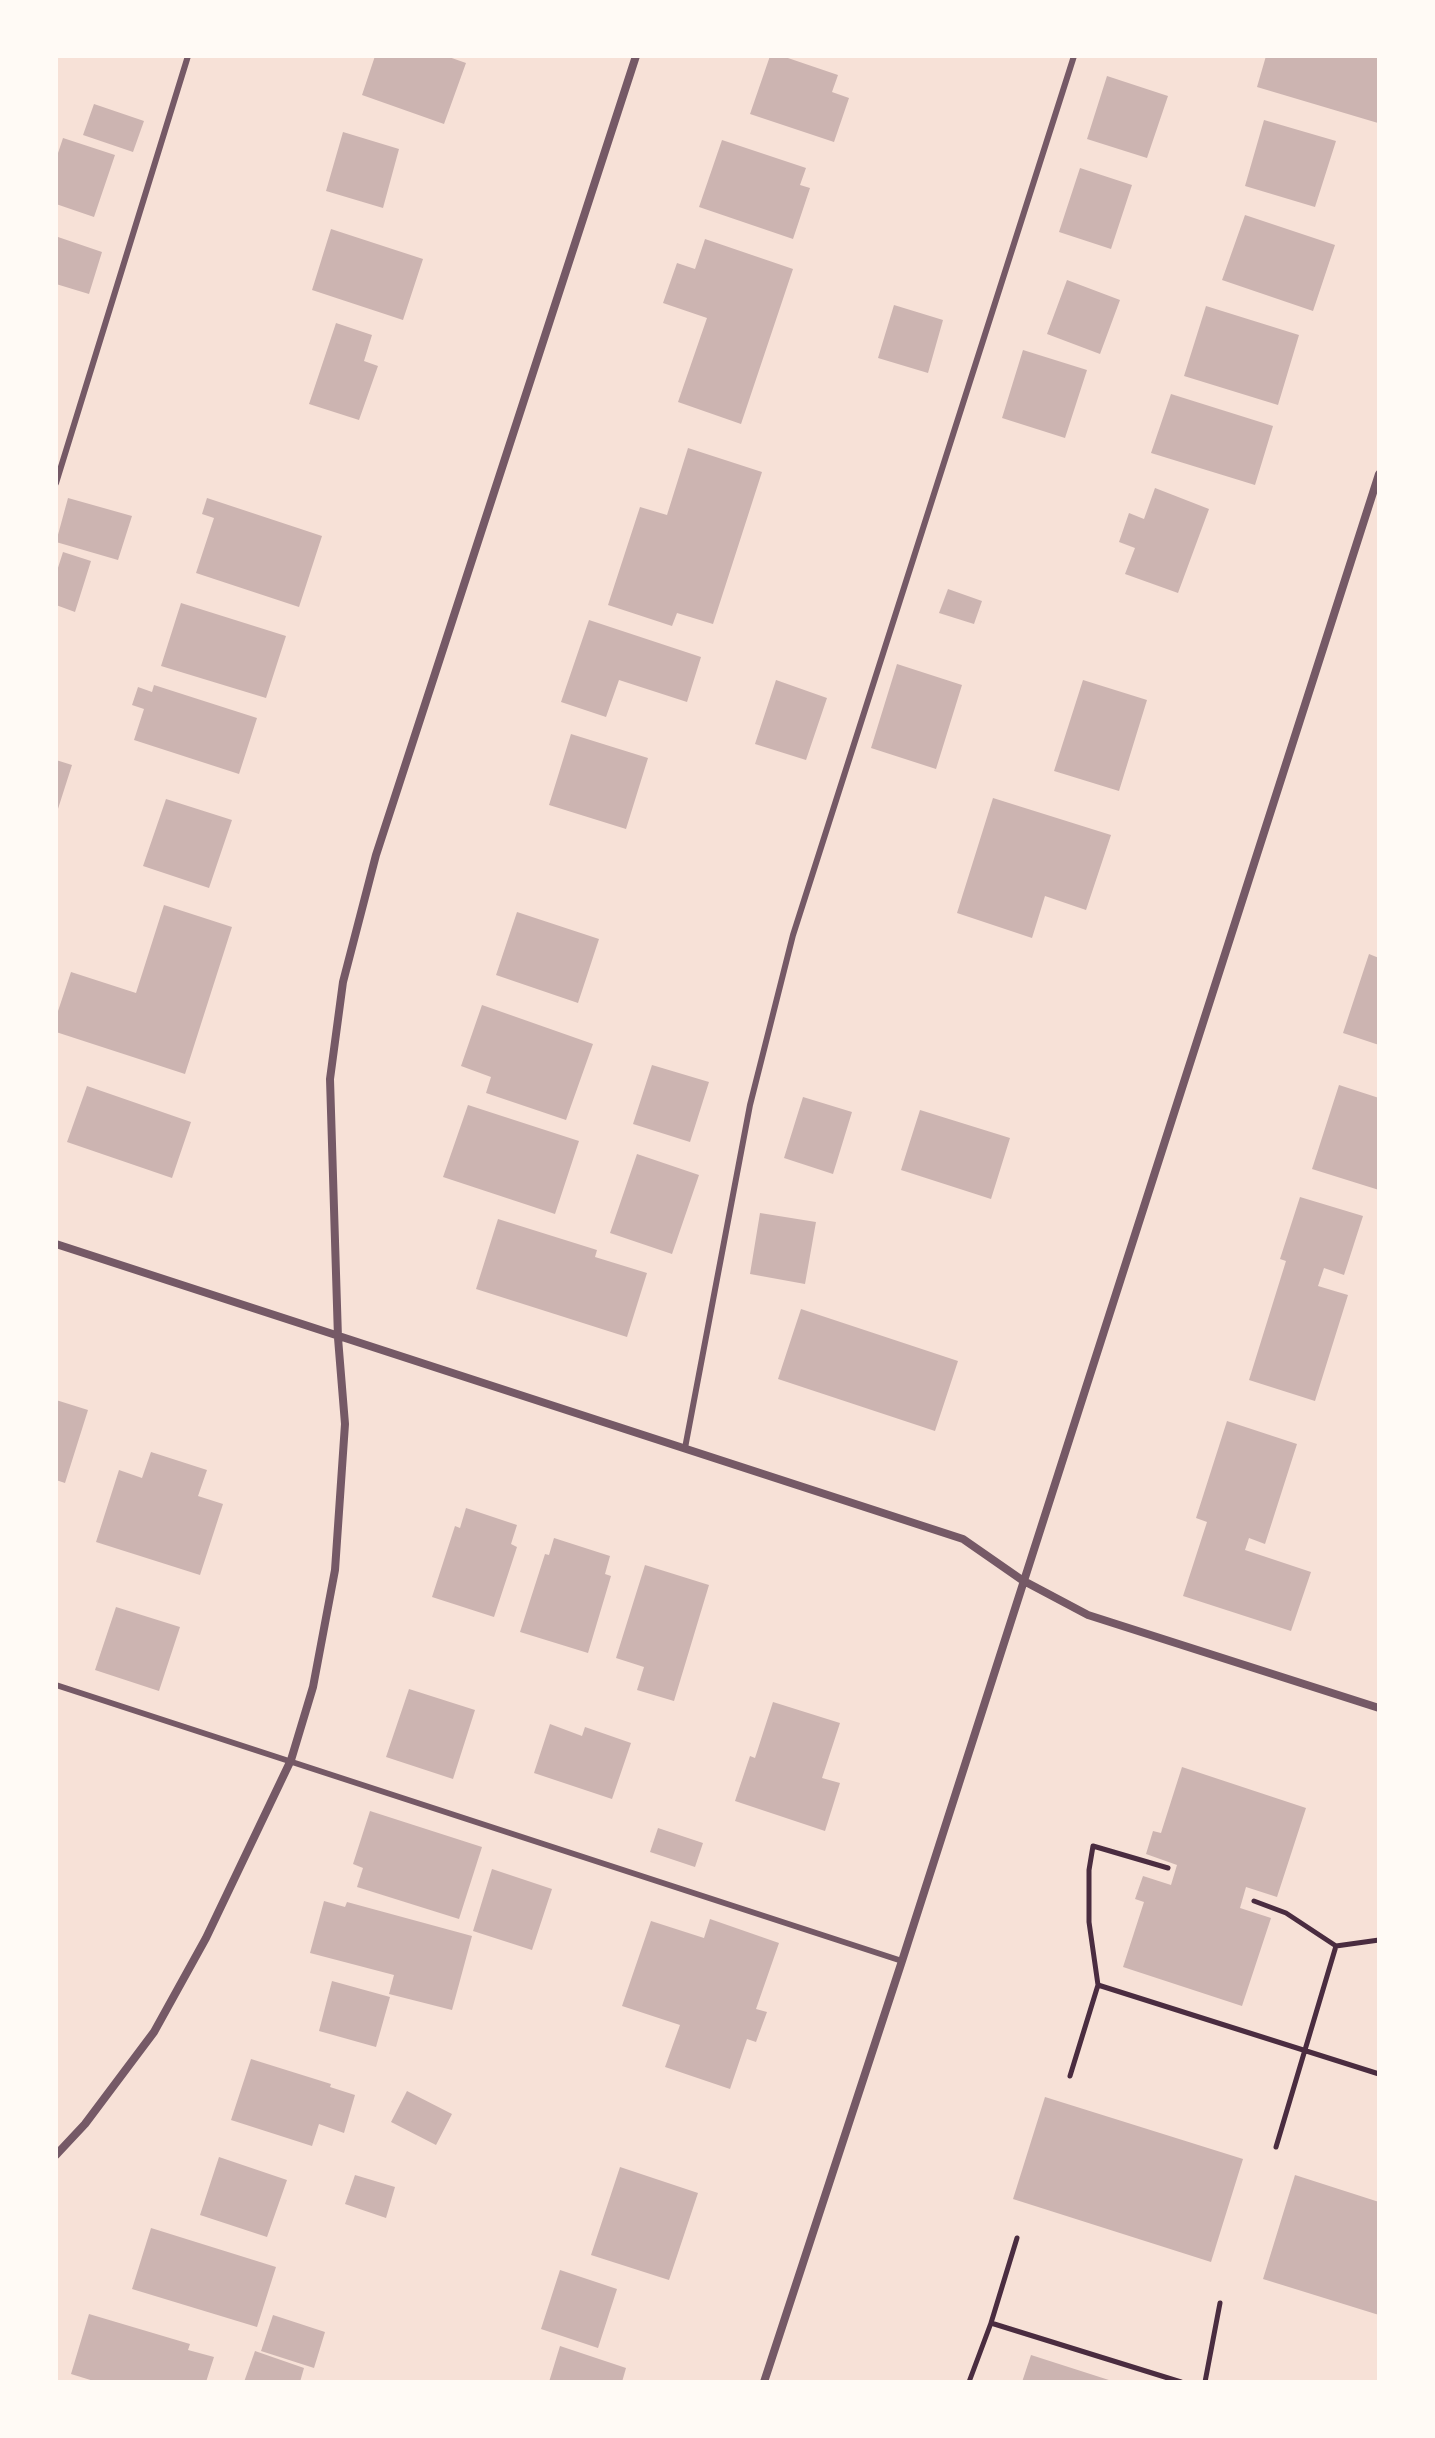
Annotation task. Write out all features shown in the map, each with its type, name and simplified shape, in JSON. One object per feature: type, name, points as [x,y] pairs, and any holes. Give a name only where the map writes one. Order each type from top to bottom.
[{"type":"street","points":[[56,2155],[85,2124],[154,2032],[206,1938],[291,1760],[313,1687],[335,1570],[345,1424],[338,1338],[330,1079],[343,982],[376,855],[636,56]]},
{"type":"street","points":[[764,2382],[1379,474]]},
{"type":"street","points":[[56,1244],[963,1539],[1022,1580],[1088,1615],[1379,1708]]},
{"type":"lane","points":[[56,483],[188,56]]},
{"type":"lane","points":[[685,1448],[750,1105],[793,935],[1074,56]]},
{"type":"lane","points":[[56,1685],[902,1961]]},
{"type":"path","points":[[1070,2076],[1098,1985],[1089,1922],[1089,1870],[1093,1846],[1168,1868]]},
{"type":"path","points":[[1254,1901],[1286,1913],[1336,1946],[1379,1940]]},
{"type":"path","points":[[1276,2147],[1336,1946]]},
{"type":"path","points":[[1098,1985],[1379,2074]]},
{"type":"path","points":[[969,2382],[1017,2238]]},
{"type":"path","points":[[1205,2382],[1220,2303]]},
{"type":"path","points":[[991,2323],[1181,2382]]},
{"type":"building","points":[[375,56],[446,56],[466,63],[444,124],[362,95]]},
{"type":"building","points":[[770,56],[782,56],[838,75],[832,92],[849,98],[834,142],[750,114]]},
{"type":"building","points":[[1266,56],[1379,56],[1378,123],[1257,87]]},
{"type":"building","points":[[1107,76],[1168,96],[1147,158],[1087,139]]},
{"type":"building","points":[[94,104],[144,121],[133,152],[83,135]]},
{"type":"building","points":[[1264,120],[1336,141],[1315,207],[1245,186]]},
{"type":"building","points":[[343,132],[399,149],[383,208],[326,191]]},
{"type":"building","points":[[63,138],[115,155],[94,217],[56,204],[56,159]]},
{"type":"building","points":[[722,140],[806,168],[800,185],[810,188],[793,239],[699,207]]},
{"type":"building","points":[[1080,168],[1132,185],[1111,249],[1059,232]]},
{"type":"building","points":[[1245,215],[1335,245],[1313,311],[1222,280]]},
{"type":"building","points":[[331,229],[423,259],[403,320],[312,290]]},
{"type":"building","points":[[58,237],[102,252],[89,294],[56,284]]},
{"type":"building","points":[[705,239],[793,269],[741,424],[678,402],[707,318],[663,303],[677,263],[695,269]]},
{"type":"building","points":[[1067,280],[1120,300],[1100,354],[1047,334]]},
{"type":"building","points":[[894,305],[943,320],[928,373],[878,358]]},
{"type":"building","points":[[1206,306],[1299,335],[1278,405],[1184,376]]},
{"type":"building","points":[[336,323],[372,335],[364,361],[378,366],[359,420],[309,404]]},
{"type":"building","points":[[1023,350],[1087,370],[1065,438],[1002,418]]},
{"type":"building","points":[[1171,394],[1273,426],[1255,485],[1151,453]]},
{"type":"building","points":[[688,448],[762,472],[713,624],[677,613],[672,626],[608,605],[640,507],[667,515]]},
{"type":"building","points":[[1155,488],[1209,509],[1178,593],[1125,574],[1135,548],[1119,542],[1129,513],[1144,519]]},
{"type":"building","points":[[68,498],[132,516],[118,560],[56,542]]},
{"type":"building","points":[[207,498],[322,536],[299,607],[196,573],[214,518],[202,514]]},
{"type":"building","points":[[63,552],[91,561],[75,612],[56,605],[56,574]]},
{"type":"building","points":[[948,589],[982,601],[974,624],[939,613]]},
{"type":"building","points":[[181,603],[286,636],[266,698],[161,666]]},
{"type":"building","points":[[589,620],[701,657],[687,702],[619,680],[606,717],[561,702]]},
{"type":"building","points":[[897,664],[962,685],[936,769],[871,748]]},
{"type":"building","points":[[776,680],[827,698],[806,760],[755,744]]},
{"type":"building","points":[[1083,680],[1147,700],[1119,791],[1054,771]]},
{"type":"building","points":[[154,685],[257,718],[239,774],[134,740],[144,709],[132,705],[138,687],[152,692]]},
{"type":"building","points":[[571,734],[648,758],[626,829],[549,805]]},
{"type":"building","points":[[56,760],[72,765],[57,812],[56,812]]},
{"type":"building","points":[[993,798],[1111,835],[1086,910],[1045,896],[1032,938],[957,913]]},
{"type":"building","points":[[166,799],[232,820],[209,888],[143,866]]},
{"type":"building","points":[[164,905],[232,927],[185,1074],[56,1032],[56,1017],[71,972],[136,993]]},
{"type":"building","points":[[517,912],[599,939],[578,1003],[496,975]]},
{"type":"building","points":[[1369,954],[1379,958],[1379,1045],[1343,1033]]},
{"type":"building","points":[[482,1005],[593,1044],[566,1120],[486,1093],[491,1077],[461,1066]]},
{"type":"building","points":[[652,1065],[709,1082],[690,1142],[633,1124]]},
{"type":"building","points":[[1339,1085],[1379,1098],[1379,1190],[1312,1169]]},
{"type":"building","points":[[87,1086],[191,1122],[172,1178],[67,1142]]},
{"type":"building","points":[[803,1097],[852,1112],[833,1174],[784,1158]]},
{"type":"building","points":[[468,1105],[579,1141],[555,1214],[443,1177]]},
{"type":"building","points":[[920,1110],[1010,1138],[991,1199],[901,1170]]},
{"type":"building","points":[[637,1154],[699,1175],[672,1254],[610,1233]]},
{"type":"building","points":[[1300,1197],[1363,1216],[1344,1275],[1324,1268],[1318,1286],[1348,1295],[1315,1401],[1249,1380],[1286,1261],[1280,1259]]},
{"type":"building","points":[[760,1213],[816,1222],[805,1284],[750,1274]]},
{"type":"building","points":[[498,1219],[597,1250],[595,1257],[647,1273],[627,1337],[476,1289]]},
{"type":"building","points":[[801,1309],[958,1361],[935,1431],[778,1379]]},
{"type":"building","points":[[56,1400],[88,1410],[65,1483],[56,1480]]},
{"type":"building","points":[[1227,1421],[1297,1444],[1265,1544],[1249,1538],[1245,1550],[1311,1572],[1291,1631],[1183,1596],[1207,1522],[1196,1518]]},
{"type":"building","points":[[151,1452],[207,1470],[198,1496],[223,1504],[200,1575],[96,1542],[119,1470],[142,1478]]},
{"type":"building","points":[[466,1508],[517,1525],[511,1544],[517,1547],[494,1617],[432,1597],[455,1526],[460,1528]]},
{"type":"building","points":[[554,1538],[610,1556],[605,1574],[611,1576],[588,1653],[520,1632],[545,1554],[549,1555]]},
{"type":"building","points":[[645,1565],[709,1585],[674,1701],[637,1690],[644,1667],[616,1658]]},
{"type":"building","points":[[116,1607],[180,1627],[159,1691],[95,1670]]},
{"type":"building","points":[[409,1689],[475,1710],[453,1779],[386,1757]]},
{"type":"building","points":[[773,1702],[840,1723],[822,1778],[840,1783],[825,1831],[735,1801],[750,1756],[755,1758]]},
{"type":"building","points":[[550,1724],[582,1736],[585,1727],[631,1743],[612,1799],[534,1773]]},
{"type":"building","points":[[1182,1767],[1306,1808],[1277,1897],[1246,1887],[1240,1908],[1271,1918],[1242,2006],[1123,1967],[1144,1902],[1135,1899],[1143,1876],[1171,1885],[1177,1865],[1146,1854],[1153,1831],[1161,1833]]},
{"type":"building","points":[[370,1811],[482,1847],[459,1919],[357,1887],[363,1868],[353,1864]]},
{"type":"building","points":[[658,1828],[703,1843],[695,1867],[650,1852]]},
{"type":"building","points":[[492,1869],[552,1889],[532,1950],[473,1931]]},
{"type":"building","points":[[324,1901],[345,1907],[347,1902],[472,1936],[452,2010],[389,1994],[394,1975],[310,1953]]},
{"type":"building","points":[[710,1919],[779,1943],[756,2009],[767,2012],[756,2042],[747,2039],[730,2089],[665,2067],[680,2025],[622,2006],[651,1921],[704,1938]]},
{"type":"building","points":[[332,1981],[390,1997],[376,2047],[319,2031]]},
{"type":"building","points":[[251,2059],[331,2084],[330,2087],[355,2095],[344,2133],[319,2124],[312,2146],[231,2120]]},
{"type":"building","points":[[407,2091],[452,2114],[436,2145],[391,2122]]},
{"type":"building","points":[[1045,2097],[1243,2159],[1211,2262],[1013,2199]]},
{"type":"building","points":[[219,2157],[287,2180],[267,2237],[200,2215]]},
{"type":"building","points":[[620,2167],[698,2193],[669,2280],[591,2255]]},
{"type":"building","points":[[355,2175],[395,2187],[386,2218],[345,2204]]},
{"type":"building","points":[[1295,2175],[1379,2202],[1379,2315],[1263,2279]]},
{"type":"building","points":[[151,2228],[276,2267],[257,2327],[132,2289]]},
{"type":"building","points":[[560,2270],[617,2289],[598,2348],[541,2329]]},
{"type":"building","points":[[89,2314],[190,2344],[188,2350],[214,2357],[206,2382],[97,2382],[71,2374]]},
{"type":"building","points":[[273,2315],[325,2332],[314,2368],[261,2351]]},
{"type":"building","points":[[560,2346],[626,2368],[622,2382],[549,2382]]},
{"type":"building","points":[[255,2351],[304,2368],[300,2382],[244,2382]]},
{"type":"building","points":[[1031,2355],[1112,2381],[1112,2382],[1022,2382]]}]
